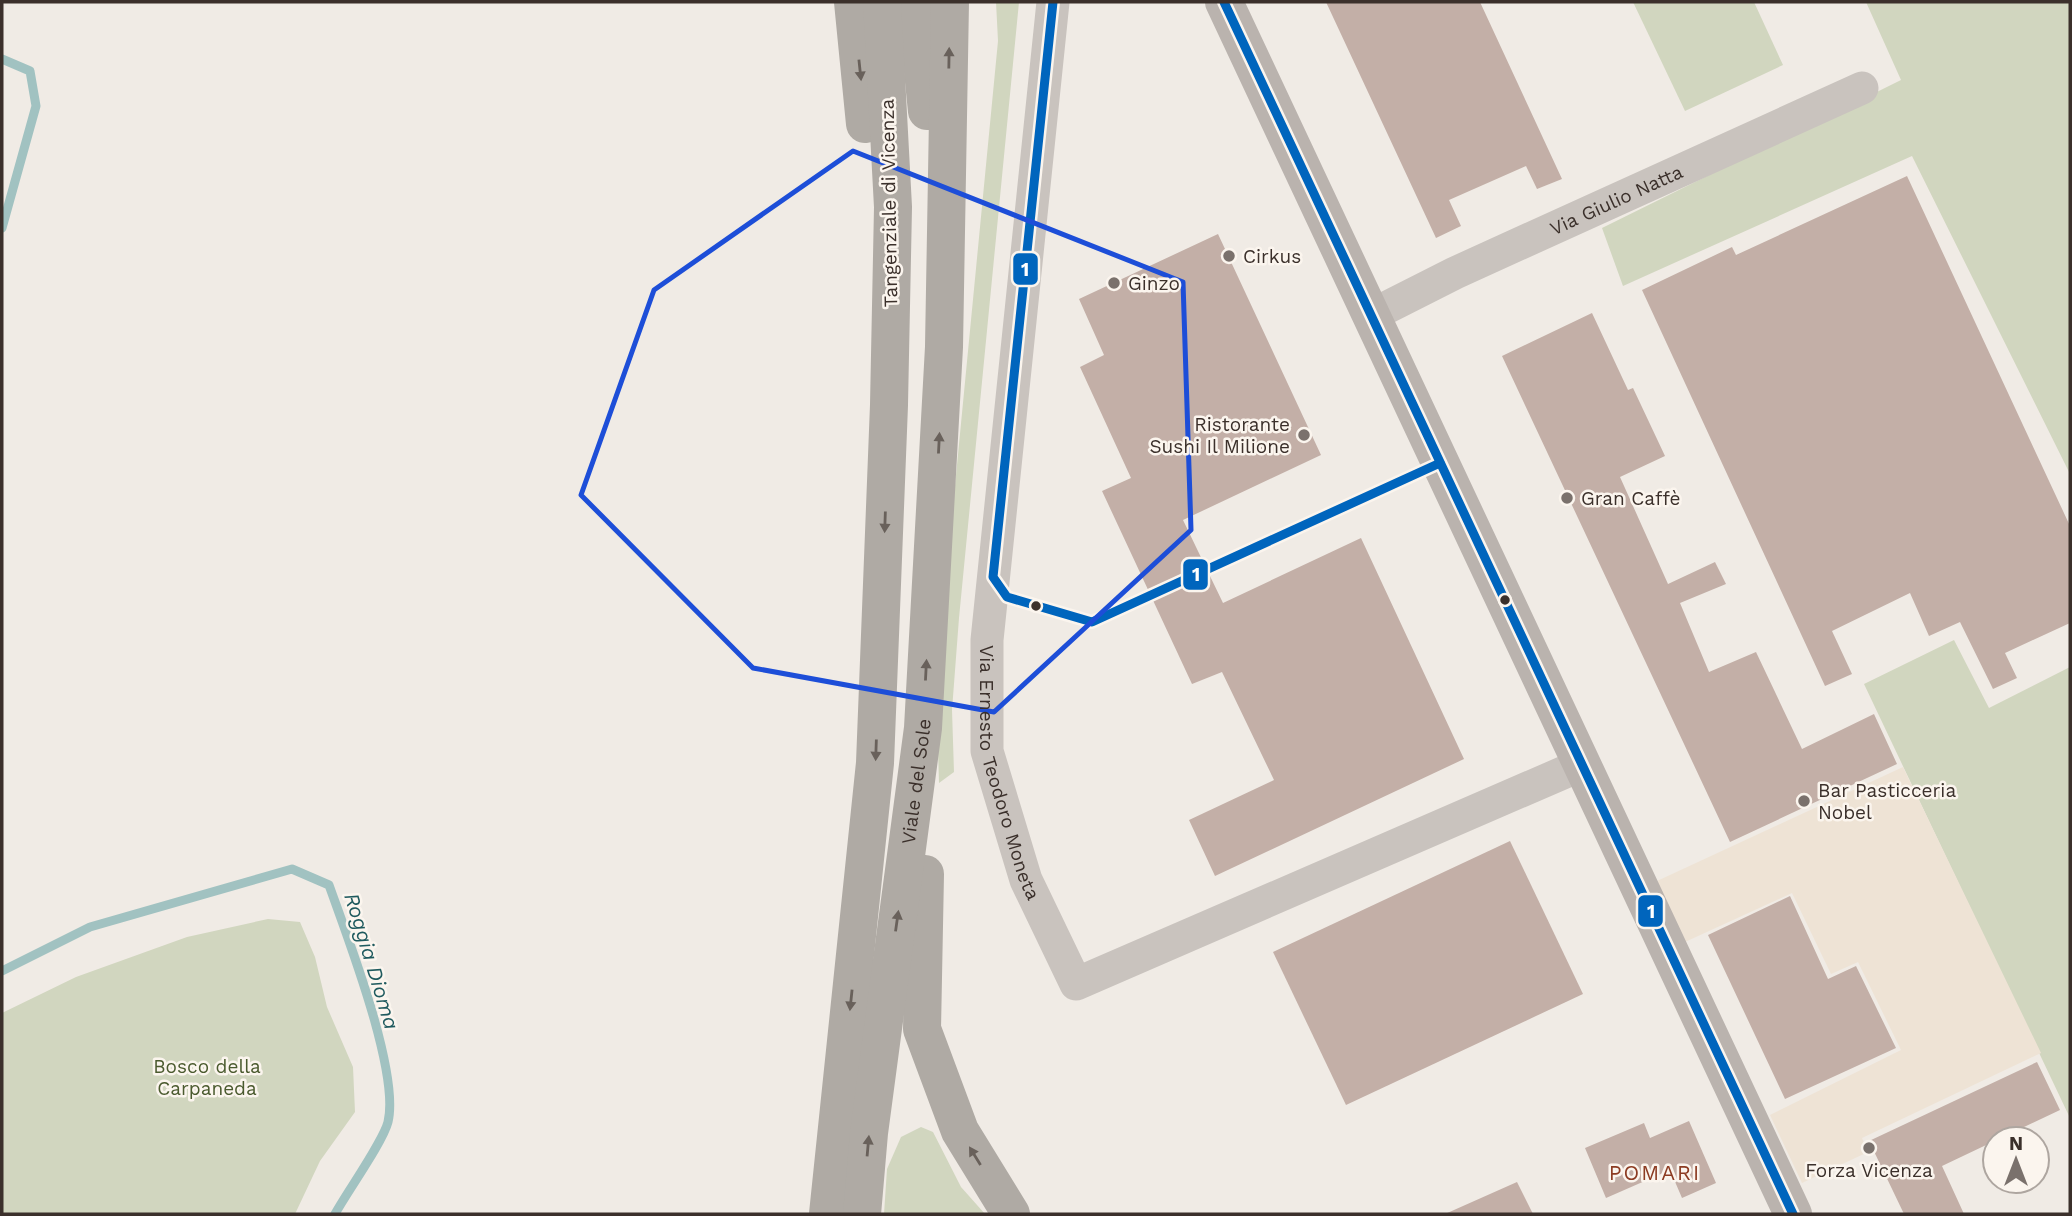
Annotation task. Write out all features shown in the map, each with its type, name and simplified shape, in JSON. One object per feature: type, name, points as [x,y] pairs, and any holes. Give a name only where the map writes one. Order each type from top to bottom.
[{"type":"highway","points":[[828,1214],[875,763],[889,405],[853,2]]},
{"type":"highway","name":"Tangenziale di Vicenza","points":[[882,2],[893,207],[889,405]]},
{"type":"highway","name":"Tangenziale di Vicenza","points":[[916,2],[944,347]]},
{"type":"highway","points":[[944,347],[950,2]]},
{"type":"highway","name":"Viale del Sole","points":[[862,1214],[869,1133],[923,728],[944,347]]},
{"type":"highway","points":[[923,728],[926,835],[922,1029],[960,1131],[1011,1214]]},
{"type":"street","name":"Via Ernesto Teodoro Moneta","points":[[1053,2],[989,627],[987,751],[1026,880],[1076,984],[1581,765]]},
{"type":"street","points":[[1224,2],[1793,1214]]},
{"type":"street","name":"Via Giulio Natta","points":[[1372,315],[1455,273],[1862,88]]},
{"type":"highlighted area","points":[[853,151],[1183,282],[1191,530],[994,712],[753,668],[581,495],[654,290]]},
{"type":"green space","points":[[996,2],[1019,2],[959,618],[952,710],[954,772],[939,783],[936,682],[998,41]]},
{"type":"green space","points":[[1633,2],[1754,2],[1783,65],[1685,111]]},
{"type":"green space","points":[[1866,2],[2070,2],[2070,474],[1912,156],[1623,286],[1602,228],[1901,80]]},
{"type":"green space","points":[[1954,640],[1989,708],[2070,667],[2070,1118],[1864,684]]},
{"type":"green space","name":"Bosco della Carpaneda","points":[[268,919],[300,922],[315,957],[327,1007],[353,1067],[355,1112],[320,1161],[295,1214],[2,1214],[2,1013],[76,977],[187,937]]},
{"type":"green space","points":[[921,1127],[933,1132],[961,1187],[985,1214],[884,1214],[887,1169],[901,1137]]},
{"type":"shaded area","points":[[1903,767],[2041,1053],[1862,1138],[1868,1152],[1802,1183],[1770,1115],[1901,1050],[1858,962],[1831,974],[1792,893],[1685,942],[1657,881]]},
{"type":"building","points":[[1326,2],[1480,2],[1562,179],[1537,189],[1526,166],[1449,200],[1461,226],[1436,238]]},
{"type":"building","points":[[1907,176],[2070,526],[2070,623],[2005,653],[2017,678],[1993,689],[1960,622],[1929,636],[1910,593],[1832,631],[1852,674],[1825,686],[1642,290],[1732,247],[1736,255]]},
{"type":"building","points":[[1218,234],[1321,455],[1183,520],[1223,603],[1361,538],[1464,759],[1215,876],[1189,820],[1274,780],[1222,672],[1192,684],[1102,491],[1131,478],[1080,367],[1104,355],[1079,299]]},
{"type":"building","points":[[1592,313],[1628,390],[1633,388],[1665,456],[1620,477],[1668,584],[1715,562],[1726,584],[1680,603],[1709,672],[1756,652],[1802,749],[1874,714],[1897,764],[1730,842],[1502,356]]},
{"type":"building","points":[[1510,841],[1583,994],[1346,1105],[1273,952]]},
{"type":"building","points":[[1790,896],[1828,979],[1856,966],[1896,1048],[1785,1099],[1708,935]]},
{"type":"building","points":[[2037,1062],[2060,1110],[2028,1125],[1981,1125],[1981,1147],[1942,1166],[1964,1214],[1904,1214],[1869,1141]]},
{"type":"building","points":[[1689,1121],[1716,1183],[1682,1198],[1670,1170],[1606,1198],[1585,1148],[1644,1123],[1650,1138]]},
{"type":"building","points":[[1517,1182],[1533,1214],[1445,1214]]},
{"type":"waterway","name":"Roggia Dioma","points":[[2,59],[30,71],[36,106],[2,228]]},
{"type":"waterway","name":"Roggia Dioma","points":[[2,971],[90,927],[292,869],[329,885],[370,1004],[390,1100],[385,1131],[335,1214]]},
{"type":"transit line","name":"1","points":[[1053,2],[993,577],[1007,597],[1092,622],[1440,463]]},
{"type":"transit line","name":"1","points":[[1224,2],[1793,1214]]},
{"type":"place","name":"Cirkus","points":[[1229,256]]},
{"type":"place","name":"Ginzo","points":[[1114,283]]},
{"type":"place","name":"Ristorante Sushi Il Milione","points":[[1304,435]]},
{"type":"place","name":"Gran Caffè","points":[[1567,498]]},
{"type":"place","name":"Bar Pasticceria Nobel","points":[[1804,801]]},
{"type":"place","name":"Forza Vicenza","points":[[1869,1148]]},
{"type":"district","name":"POMARI","points":[[1655,1172]]}]
